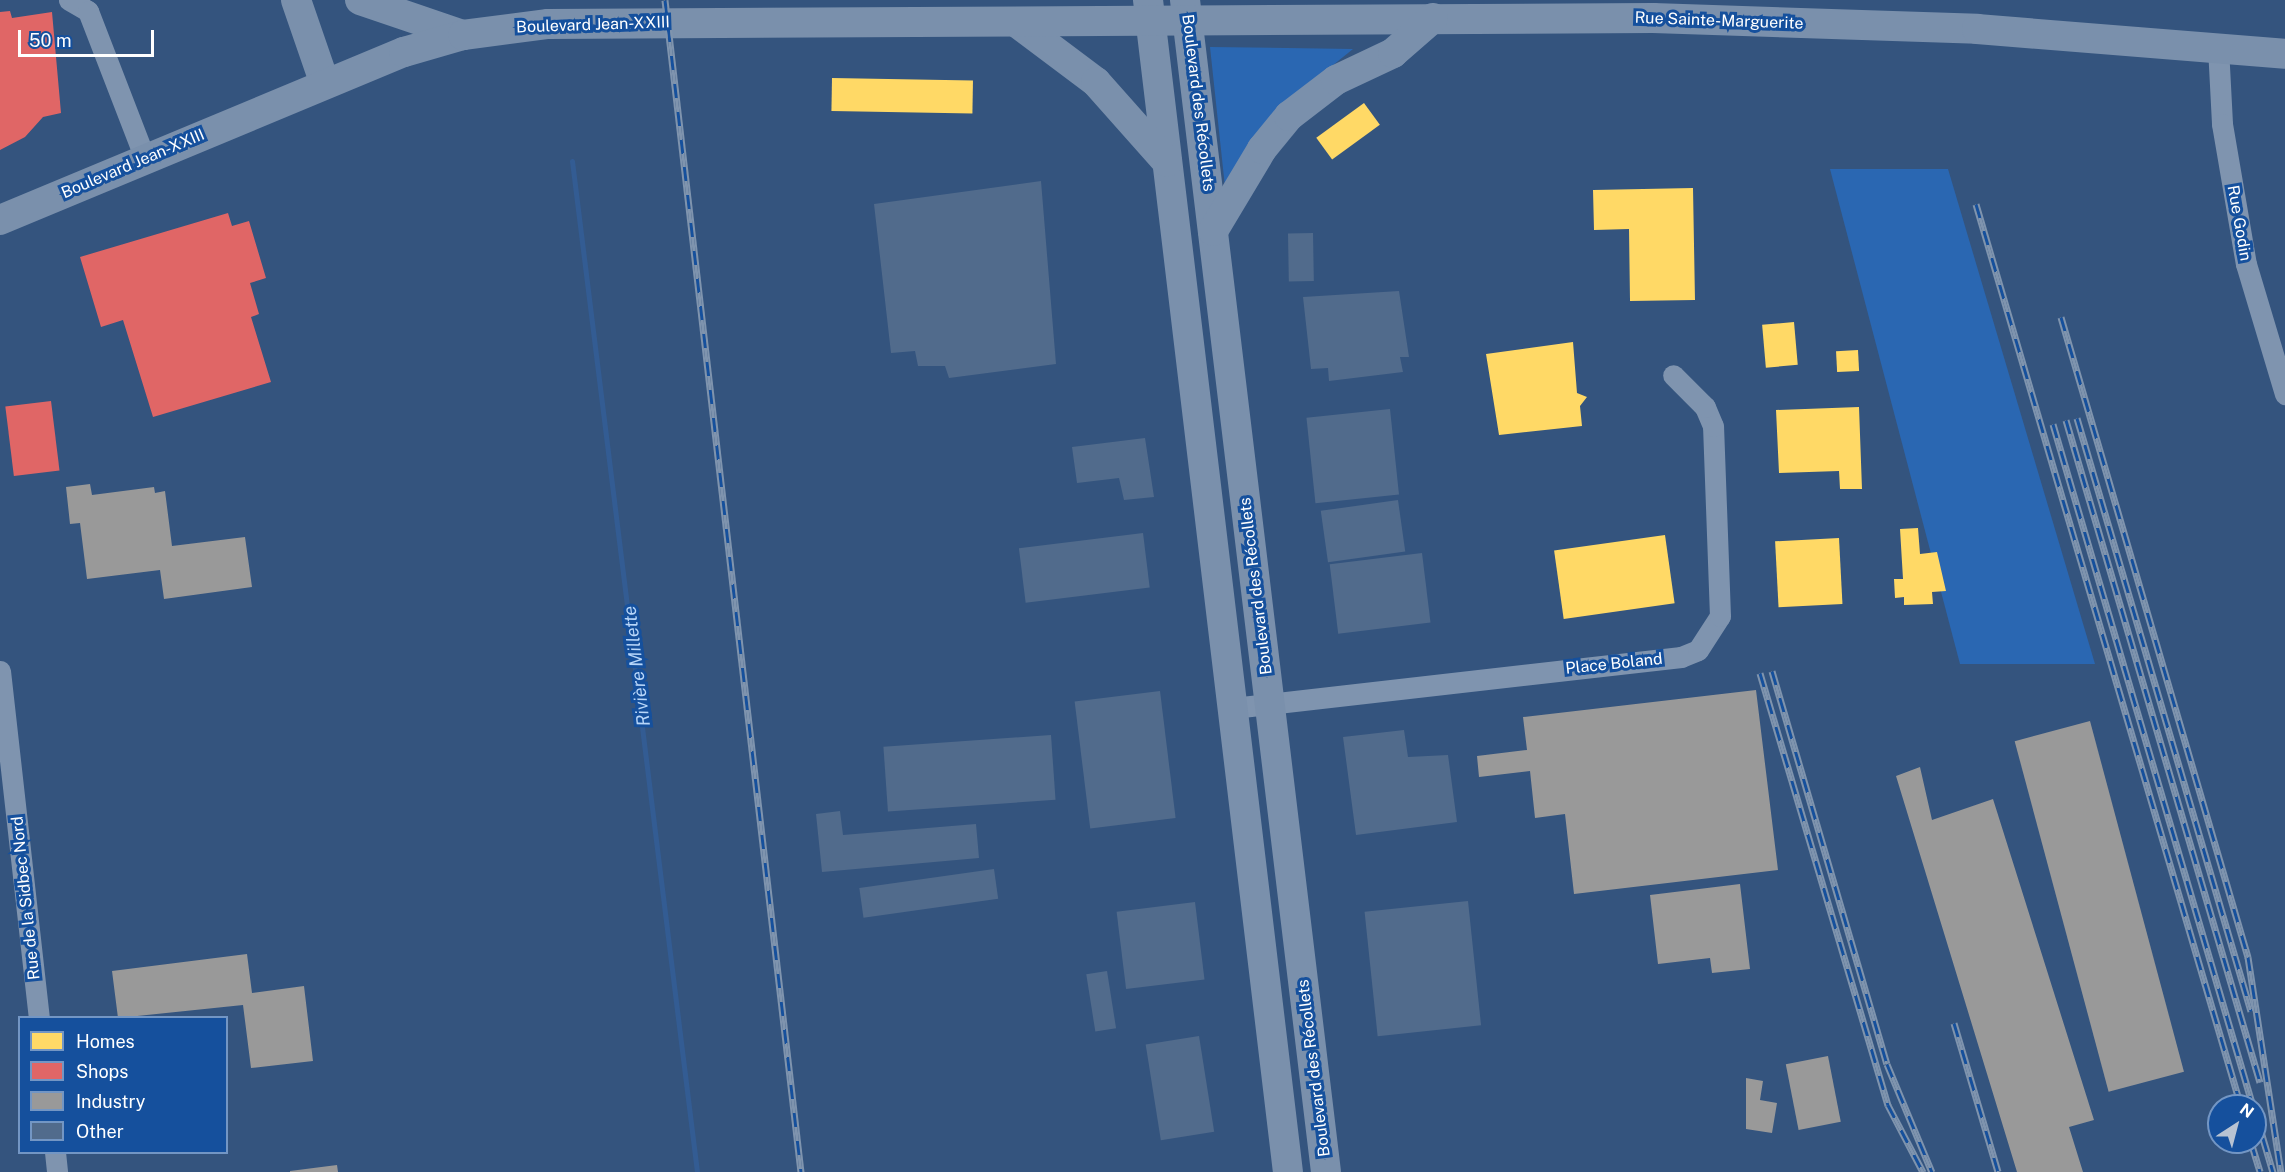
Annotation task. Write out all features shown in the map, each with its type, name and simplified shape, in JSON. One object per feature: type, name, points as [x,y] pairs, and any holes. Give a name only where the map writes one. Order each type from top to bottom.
[{"type":"main road","points":[[296,0],[326,84]]},
{"type":"main road","points":[[360,0],[463,34]]},
{"type":"main road","points":[[942,22],[971,0]]},
{"type":"main road","points":[[1321,0],[1346,20]]},
{"type":"main road","name":"Boulevard Jean-XXIII","points":[[0,220],[326,84],[463,34],[590,22],[1016,22],[1150,11]]},
{"type":"main road","points":[[1150,11],[1288,1172]]},
{"type":"main road","name":"Rue Sainte-Marguerite","points":[[1150,11],[1346,20],[1653,18],[1977,28],[2285,54]]},
{"type":"main road","name":"Boulevard des Récollets","points":[[1186,11],[1326,1172]]},
{"type":"main road","points":[[1213,231],[1289,116],[1336,80],[1393,53],[1433,18]]},
{"type":"main road","points":[[1016,22],[1096,82],[1167,162]]},
{"type":"street","points":[[69,0],[88,11],[145,159]]},
{"type":"street","name":"Rue Godin","points":[[2218,47],[2222,124],[2246,264],[2285,394]]},
{"type":"street","name":"Place Boland","points":[[1233,708],[1681,657],[1698,650],[1720,616],[1713,426],[1705,407],[1673,375]]},
{"type":"street","name":"Rue de la Sidbec Nord","points":[[0,671],[39,1016]]},
{"type":"street","points":[[55,1154],[57,1172]]},
{"type":"shaded area","points":[[1210,47],[1353,49],[1276,111],[1225,187]]},
{"type":"shaded area","points":[[1830,169],[1948,169],[2095,664],[1960,664]]},
{"type":"building: Homes","points":[[832,78],[973,80],[972,113],[831,111]]},
{"type":"building: Homes","points":[[1364,103],[1380,125],[1332,160],[1316,138]]},
{"type":"building: Homes","points":[[1693,188],[1695,300],[1630,301],[1629,229],[1594,230],[1593,190]]},
{"type":"building: Homes","points":[[1794,322],[1798,365],[1766,368],[1762,325]]},
{"type":"building: Homes","points":[[1573,342],[1577,393],[1587,397],[1580,406],[1582,426],[1499,435],[1486,354]]},
{"type":"building: Homes","points":[[1858,350],[1859,371],[1837,372],[1836,351]]},
{"type":"building: Homes","points":[[1859,407],[1862,489],[1840,489],[1839,471],[1779,473],[1776,410]]},
{"type":"building: Homes","points":[[1918,528],[1920,554],[1937,552],[1946,591],[1932,592],[1933,604],[1904,605],[1904,597],[1895,598],[1894,579],[1903,579],[1900,529]]},
{"type":"building: Homes","points":[[1665,535],[1675,603],[1564,619],[1554,551]]},
{"type":"building: Homes","points":[[1839,538],[1842,604],[1779,607],[1775,541]]},
{"type":"building: Shops","points":[[10,11],[12,18],[52,12],[61,113],[43,117],[25,137],[0,150],[0,12]]},
{"type":"building: Shops","points":[[228,213],[232,226],[249,221],[266,278],[250,283],[259,314],[251,317],[271,382],[153,417],[123,320],[101,327],[80,257]]},
{"type":"building: Shops","points":[[51,401],[60,470],[14,476],[5,407]]},
{"type":"building: Industry","points":[[90,484],[92,495],[154,487],[155,493],[165,491],[172,546],[245,537],[252,587],[164,599],[160,570],[87,579],[80,523],[70,524],[66,487]]},
{"type":"building: Industry","points":[[1756,690],[1778,870],[1574,894],[1565,814],[1535,818],[1530,771],[1479,777],[1477,756],[1527,750],[1523,717]]},
{"type":"building: Industry","points":[[2090,721],[2184,1072],[2109,1092],[2015,741]]},
{"type":"building: Industry","points":[[1920,767],[1932,820],[1993,799],[2094,1120],[2069,1127],[2083,1172],[2017,1172],[1896,776]]},
{"type":"building: Industry","points":[[1740,884],[1750,969],[1712,973],[1710,958],[1658,964],[1650,895]]},
{"type":"building: Industry","points":[[247,954],[252,993],[304,986],[313,1061],[251,1068],[243,1005],[118,1016],[112,971]]},
{"type":"building: Industry","points":[[1828,1056],[1841,1122],[1799,1130],[1786,1064]]},
{"type":"building: Industry","points":[[1746,1078],[1763,1081],[1760,1100],[1777,1103],[1772,1133],[1746,1129]]},
{"type":"building: Industry","points":[[337,1165],[338,1172],[290,1172],[290,1171]]},
{"type":"building: Other","points":[[1041,181],[1056,364],[949,378],[945,366],[918,366],[915,351],[891,353],[874,204]]},
{"type":"building: Other","points":[[1288,233],[1313,233],[1314,281],[1289,281]]},
{"type":"building: Other","points":[[1399,291],[1409,357],[1400,357],[1403,372],[1329,381],[1328,368],[1311,369],[1303,297]]},
{"type":"building: Other","points":[[1390,409],[1399,495],[1315,503],[1306,418]]},
{"type":"building: Other","points":[[1145,438],[1154,497],[1124,500],[1119,478],[1077,483],[1072,447]]},
{"type":"building: Other","points":[[1398,500],[1405,551],[1328,562],[1321,511]]},
{"type":"building: Other","points":[[1143,533],[1150,588],[1026,603],[1019,548]]},
{"type":"building: Other","points":[[1422,553],[1431,622],[1338,634],[1330,564]]},
{"type":"building: Other","points":[[1160,691],[1176,818],[1090,829],[1075,701]]},
{"type":"building: Other","points":[[1404,730],[1408,757],[1448,755],[1457,822],[1356,835],[1343,737]]},
{"type":"building: Other","points":[[1051,735],[1056,800],[888,812],[883,747]]},
{"type":"building: Other","points":[[840,811],[843,835],[976,824],[979,858],[822,872],[816,814]]},
{"type":"building: Other","points":[[994,869],[998,899],[863,918],[859,888]]},
{"type":"building: Other","points":[[1468,901],[1481,1025],[1378,1036],[1365,912]]},
{"type":"building: Other","points":[[1195,902],[1205,979],[1126,989],[1117,912]]},
{"type":"building: Other","points":[[1107,971],[1116,1028],[1095,1032],[1086,974]]},
{"type":"building: Other","points":[[1199,1036],[1214,1132],[1161,1140],[1146,1044]]},
{"type":"waterway","name":"Rivière Millette","points":[[572,161],[697,1172]]},
{"type":"railway","points":[[665,0],[801,1172]]},
{"type":"railway","points":[[1976,204],[2237,1094]]},
{"type":"railway","points":[[2061,317],[2248,957],[2281,1172]]},
{"type":"railway","points":[[2077,418],[2251,1011]]},
{"type":"railway","points":[[2066,420],[2260,1082]]},
{"type":"railway","points":[[2053,424],[2249,1094]]},
{"type":"railway","points":[[1772,671],[1887,1064],[1932,1172]]},
{"type":"railway","points":[[1760,673],[1888,1105],[1923,1172]]},
{"type":"railway","points":[[1954,1023],[1998,1172]]},
{"type":"railway","points":[[2267,1152],[2273,1172]]},
{"type":"railway","points":[[2255,1154],[2260,1172]]}]
